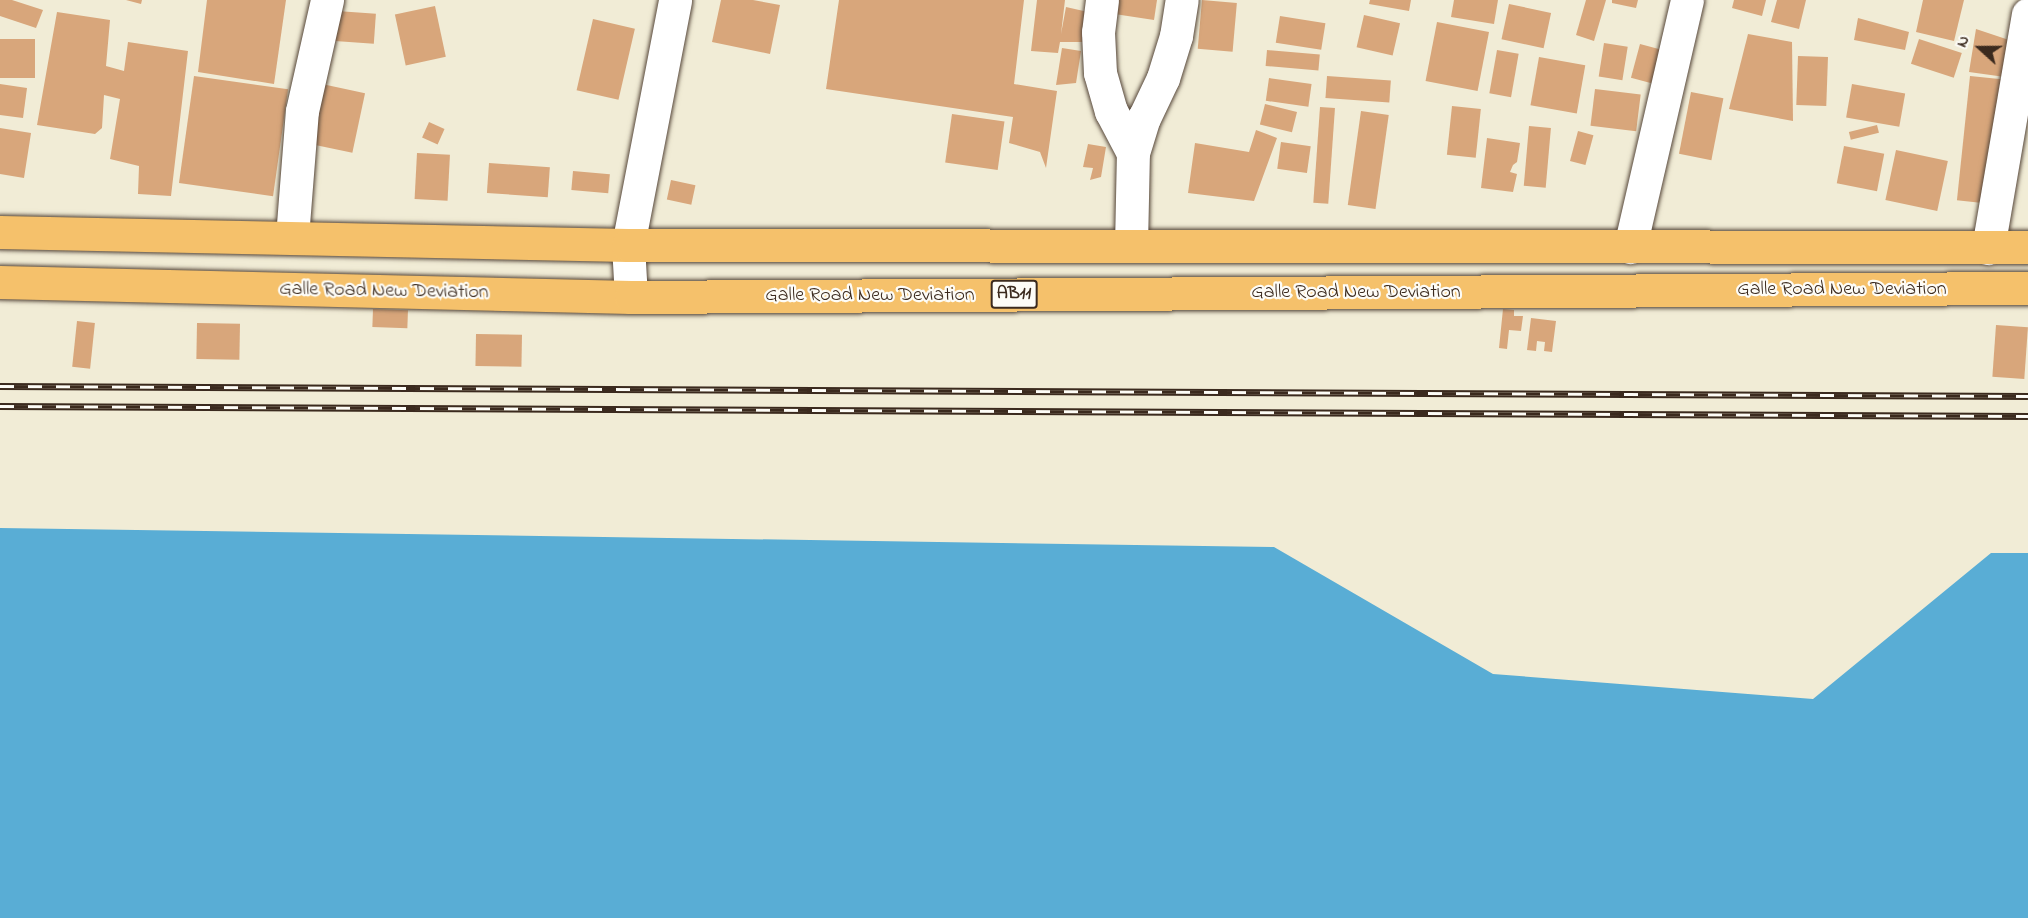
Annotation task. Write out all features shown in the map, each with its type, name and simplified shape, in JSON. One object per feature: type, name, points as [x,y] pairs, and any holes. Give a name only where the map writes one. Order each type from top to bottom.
[{"type":"main road","name":"Galle Road New Deviation","points":[[0,232],[628,245],[2028,247]]},
{"type":"main road","name":"Galle Road New Deviation","points":[[0,282],[631,297],[2028,288]]},
{"type":"street","points":[[292,237],[302,111],[327,0]]},
{"type":"street","points":[[631,297],[628,245],[675,0]]},
{"type":"street","points":[[1102,0],[1098,32],[1100,73],[1111,111],[1133,153]]},
{"type":"street","points":[[1131,246],[1133,153],[1144,118],[1163,78],[1176,36],[1182,0]]},
{"type":"street","points":[[1630,247],[1688,0]]},
{"type":"street","points":[[1989,248],[2028,14]]},
{"type":"water","points":[[0,528],[1274,547],[1493,674],[1813,699],[1991,553],[2028,553],[2028,918],[0,918]]},
{"type":"building","points":[[0,0],[12,0],[43,10],[36,28],[0,16]]},
{"type":"building","points":[[126,0],[142,0],[141,4]]},
{"type":"building","points":[[207,0],[286,0],[274,84],[198,72]]},
{"type":"building","points":[[721,0],[753,0],[780,5],[770,54],[712,42]]},
{"type":"building","points":[[839,0],[1024,0],[1014,84],[1057,91],[1046,168],[1040,152],[1009,143],[1013,117],[826,89]]},
{"type":"building","points":[[1037,0],[1065,0],[1061,34],[1066,7],[1088,12],[1083,42],[1060,42],[1058,53],[1031,51]]},
{"type":"building","points":[[1110,0],[1157,0],[1154,20],[1108,13]]},
{"type":"building","points":[[1202,0],[1237,3],[1233,52],[1198,49]]},
{"type":"building","points":[[1370,0],[1411,0],[1409,11],[1369,4]]},
{"type":"building","points":[[1454,0],[1498,0],[1494,24],[1451,17]]},
{"type":"building","points":[[1586,0],[1606,0],[1594,41],[1576,35]]},
{"type":"building","points":[[1612,0],[1638,0],[1636,8],[1612,3]]},
{"type":"building","points":[[1734,0],[1766,0],[1762,16],[1732,8]]},
{"type":"building","points":[[1777,0],[1806,0],[1799,29],[1771,22]]},
{"type":"building","points":[[1923,0],[1964,0],[1954,41],[1916,32]]},
{"type":"building","points":[[1509,4],[1551,13],[1544,48],[1502,39]]},
{"type":"building","points":[[435,6],[446,57],[406,65],[395,15]]},
{"type":"building","points":[[337,11],[376,14],[374,44],[335,41]]},
{"type":"building","points":[[57,12],[110,20],[106,66],[124,71],[128,42],[188,51],[171,196],[138,194],[139,166],[110,159],[120,99],[104,95],[102,128],[95,134],[37,125]]},
{"type":"building","points":[[1364,15],[1400,23],[1393,55],[1357,47]]},
{"type":"building","points":[[1280,16],[1325,23],[1321,50],[1276,43]]},
{"type":"building","points":[[1858,18],[1909,32],[1905,50],[1854,40]]},
{"type":"building","points":[[593,19],[635,29],[618,100],[577,90]]},
{"type":"building","points":[[1437,22],[1489,32],[1478,91],[1426,81]]},
{"type":"building","points":[[1976,29],[2012,41],[2005,77],[1969,72]]},
{"type":"building","points":[[1748,34],[1792,42],[1793,121],[1729,109]]},
{"type":"building","points":[[0,39],[35,39],[35,78],[0,78]]},
{"type":"building","points":[[1919,39],[1962,53],[1954,78],[1911,64]]},
{"type":"building","points":[[1604,43],[1628,47],[1622,80],[1599,77]]},
{"type":"building","points":[[1640,44],[1669,52],[1660,86],[1631,78]]},
{"type":"building","points":[[1062,48],[1081,51],[1076,83],[1056,85]]},
{"type":"building","points":[[1267,50],[1320,55],[1318,71],[1266,66]]},
{"type":"building","points":[[1497,50],[1519,54],[1511,97],[1489,93]]},
{"type":"building","points":[[1798,56],[1828,57],[1826,106],[1796,105]]},
{"type":"building","points":[[1539,57],[1585,65],[1577,113],[1530,105]]},
{"type":"building","points":[[194,76],[288,89],[273,196],[179,183]]},
{"type":"building","points":[[1327,76],[1391,80],[1389,102],[1325,98]]},
{"type":"building","points":[[1970,76],[2007,80],[1994,204],[1957,200]]},
{"type":"building","points":[[1269,78],[1312,84],[1308,107],[1266,101]]},
{"type":"building","points":[[0,84],[27,88],[23,118],[0,115]]},
{"type":"building","points":[[322,84],[365,93],[352,153],[309,144]]},
{"type":"building","points":[[1852,84],[1905,93],[1899,127],[1846,117]]},
{"type":"building","points":[[1595,89],[1641,95],[1636,131],[1590,126]]},
{"type":"building","points":[[1691,92],[1723,98],[1711,160],[1679,154]]},
{"type":"building","points":[[1265,104],[1297,112],[1292,132],[1260,124]]},
{"type":"building","points":[[1452,106],[1481,109],[1476,158],[1447,155]]},
{"type":"building","points":[[1320,107],[1335,108],[1328,204],[1313,203]]},
{"type":"building","points":[[1361,111],[1389,115],[1376,209],[1348,205]]},
{"type":"building","points":[[952,114],[1004,121],[998,170],[945,163]]},
{"type":"building","points":[[429,122],[445,129],[438,144],[422,138]]},
{"type":"building","points":[[1877,125],[1879,133],[1851,140],[1849,132]]},
{"type":"building","points":[[1529,126],[1551,128],[1546,188],[1524,186]]},
{"type":"building","points":[[0,128],[31,133],[24,178],[0,174]]},
{"type":"building","points":[[1256,130],[1277,138],[1254,201],[1188,193],[1195,143],[1249,152]]},
{"type":"building","points":[[1578,131],[1593,135],[1585,165],[1570,161]]},
{"type":"building","points":[[1487,138],[1520,143],[1517,162],[1510,172],[1517,174],[1513,192],[1481,188]]},
{"type":"building","points":[[1281,142],[1311,146],[1307,173],[1277,169]]},
{"type":"building","points":[[1088,144],[1106,147],[1101,177],[1090,180],[1093,168],[1083,167]]},
{"type":"building","points":[[1844,146],[1884,154],[1877,191],[1837,183]]},
{"type":"building","points":[[1896,150],[1948,161],[1937,211],[1885,200]]},
{"type":"building","points":[[417,153],[450,155],[448,201],[415,199]]},
{"type":"building","points":[[489,163],[550,167],[548,197],[487,193]]},
{"type":"building","points":[[573,171],[610,174],[608,193],[571,190]]},
{"type":"building","points":[[671,180],[695,185],[691,205],[667,200]]},
{"type":"building","points":[[373,309],[408,310],[407,328],[372,327]]},
{"type":"building","points":[[1503,309],[1514,310],[1514,316],[1523,316],[1521,331],[1509,330],[1507,349],[1499,348]]},
{"type":"building","points":[[1531,318],[1556,321],[1552,352],[1544,351],[1545,342],[1537,341],[1536,351],[1527,350]]},
{"type":"building","points":[[77,321],[95,323],[90,369],[72,367]]},
{"type":"building","points":[[197,323],[240,324],[239,360],[196,359]]},
{"type":"building","points":[[1996,325],[2028,327],[2024,379],[1992,377]]},
{"type":"building","points":[[476,334],[522,335],[521,367],[475,366]]},
{"type":"railway","points":[[0,386],[2028,396]]},
{"type":"railway","points":[[0,406],[2028,416]]}]
